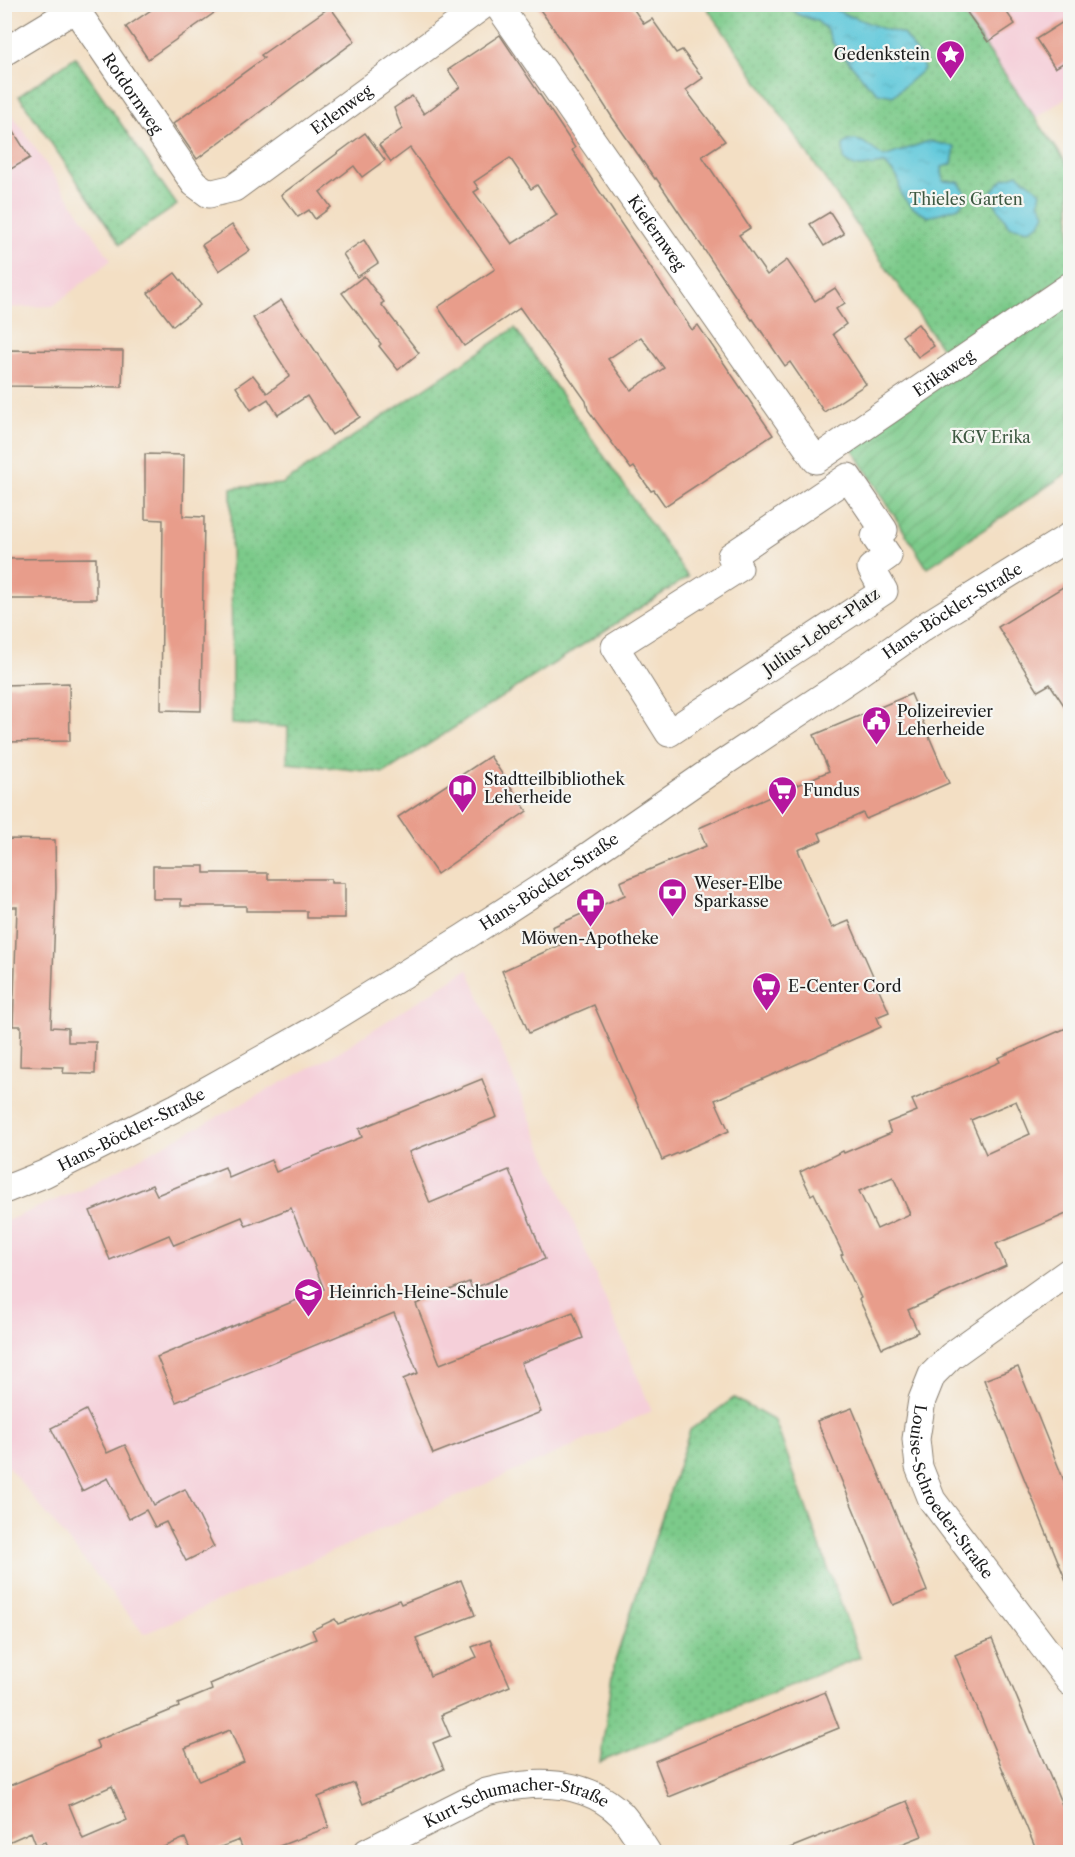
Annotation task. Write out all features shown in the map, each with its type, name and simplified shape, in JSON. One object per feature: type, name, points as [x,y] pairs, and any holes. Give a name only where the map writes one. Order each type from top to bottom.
[{"type":"street","name":"Erlenweg","points":[[194,183],[209,194],[234,188],[485,4]]},
{"type":"street","name":"Kiefernweg","points":[[498,4],[816,460]]},
{"type":"street","name":"Rotdornweg","points":[[74,7],[194,183]]},
{"type":"street","points":[[4,52],[74,7]]},
{"type":"street","name":"Erikaweg","points":[[816,460],[1071,286]]},
{"type":"street","name":"Julius-Leber-Platz","points":[[848,477],[884,530],[875,537],[888,556],[871,568],[884,591],[669,733],[630,670],[615,647],[739,568],[731,556],[848,477]]},
{"type":"street","name":"Hans-Böckler-Straße","points":[[4,1190],[44,1174],[177,1107],[328,1021],[556,878],[708,773],[857,675],[925,626],[1071,536]]},
{"type":"street","name":"Louise-Schroeder-Straße","points":[[1071,1271],[951,1356],[932,1375],[922,1400],[916,1439],[919,1467],[932,1500],[1071,1682]]},
{"type":"street","name":"Kurt-Schumacher-Straße","points":[[367,1852],[486,1792],[504,1787],[558,1784],[575,1787],[600,1797],[621,1815],[647,1852]]},
{"type":"shaded area","points":[[957,5],[1070,5],[1070,95],[1036,118]]},
{"type":"shaded area","points":[[4,102],[111,260],[53,306],[5,308]]},
{"type":"shaded area","name":"Heinrich-Heine-Schule","points":[[468,969],[652,1411],[144,1634],[5,1463],[4,1222],[81,1189],[332,1056]]},
{"type":"green space","name":"Thieles Garten","points":[[705,5],[957,5],[1070,168],[1070,271],[949,359]]},
{"type":"green space","points":[[75,57],[177,205],[120,244],[19,96]]},
{"type":"green space","name":"KGV Erika","points":[[1070,294],[1070,471],[927,568],[850,445]]},
{"type":"green space","points":[[515,328],[688,577],[384,773],[287,763],[288,727],[232,724],[231,488],[282,484]]},
{"type":"green space","points":[[734,1398],[775,1421],[860,1657],[600,1762],[615,1661],[690,1430]]},
{"type":"water","points":[[787,5],[832,5],[835,10],[903,34],[919,55],[924,69],[893,96],[878,93],[832,42],[827,30],[817,21],[799,15]]},
{"type":"water","points":[[855,140],[863,142],[884,157],[929,141],[955,147],[952,164],[942,167],[943,181],[959,182],[968,197],[959,207],[928,217],[913,208],[901,195],[898,178],[885,164],[858,167],[844,160],[843,145]]},
{"type":"water","points":[[1018,174],[1041,192],[1039,202],[1045,213],[1040,224],[1029,230],[1009,226],[989,194],[1003,179]]},
{"type":"building","points":[[160,4],[227,4],[148,59],[126,27]]},
{"type":"building","points":[[536,4],[630,4],[644,24],[652,19],[676,53],[682,50],[703,78],[686,90],[725,141],[702,156],[750,228],[739,235],[767,275],[787,260],[815,301],[835,288],[845,303],[836,309],[846,324],[833,334],[866,384],[824,412],[790,362],[785,366],[742,306]]},
{"type":"building","points":[[961,4],[1001,4],[1015,24],[988,42]]},
{"type":"building","points":[[330,7],[355,41],[197,159],[173,124],[264,58],[261,55]]},
{"type":"building","points":[[1071,17],[1071,58],[1055,68],[1036,39]]},
{"type":"building","points":[[500,35],[575,148],[572,150],[692,330],[698,325],[773,435],[665,506],[634,467],[631,469],[588,410],[586,401],[520,308],[464,346],[438,307],[495,269],[410,148],[391,162],[379,145],[402,129],[394,108],[412,96],[424,114],[460,87],[448,70]],"holes":[[[510,158],[531,189],[537,185],[557,215],[512,244],[474,192],[479,189],[474,182]],[[641,337],[664,368],[631,390],[608,359]]]},
{"type":"building","points":[[4,116],[30,158],[4,173]]},
{"type":"building","points":[[365,133],[385,160],[362,177],[354,166],[320,192],[331,207],[315,219],[309,210],[298,217],[281,195]]},
{"type":"building","points":[[830,212],[844,234],[824,246],[810,224]]},
{"type":"building","points":[[232,225],[250,250],[219,271],[202,245]]},
{"type":"building","points":[[364,240],[378,263],[357,277],[343,254]]},
{"type":"building","points":[[175,273],[200,305],[173,326],[148,293]]},
{"type":"building","points":[[364,276],[384,302],[381,304],[419,353],[398,370],[342,293]]},
{"type":"building","points":[[281,300],[360,417],[332,435],[307,396],[278,415],[268,399],[251,410],[236,387],[253,375],[267,393],[290,376],[253,318]]},
{"type":"building","points":[[918,324],[934,346],[918,357],[902,336]]},
{"type":"building","points":[[4,350],[123,351],[122,387],[4,386]]},
{"type":"building","points":[[145,454],[184,455],[183,516],[204,517],[201,711],[161,710],[163,520],[145,519]]},
{"type":"building","points":[[96,558],[96,599],[4,599],[4,559]]},
{"type":"building","points":[[1071,582],[1071,716],[1050,684],[1038,691],[998,627]]},
{"type":"building","points":[[69,683],[70,741],[4,742],[4,685]]},
{"type":"building","points":[[911,694],[949,783],[866,819],[863,813],[819,833],[822,840],[798,850],[832,928],[849,921],[889,1012],[877,1017],[881,1027],[715,1100],[729,1131],[662,1160],[594,1005],[529,1033],[502,971],[560,945],[552,927],[625,895],[620,882],[706,846],[699,828],[829,771],[814,735]]},
{"type":"building","name":"Stadtteilbibliothek Leherheide","points":[[490,756],[527,811],[437,874],[398,817]]},
{"type":"building","points":[[4,839],[55,840],[56,888],[51,1027],[68,1028],[68,1042],[96,1042],[95,1074],[63,1073],[64,1067],[20,1066],[21,1026],[13,1026],[17,907],[4,907]]},
{"type":"building","points":[[153,866],[204,866],[204,873],[268,873],[268,879],[331,879],[331,883],[345,883],[345,918],[307,918],[307,911],[246,911],[246,906],[181,906],[181,899],[153,899]]},
{"type":"building","points":[[1071,1026],[1071,1212],[996,1244],[1006,1266],[908,1310],[918,1332],[882,1348],[859,1299],[861,1298],[841,1255],[843,1254],[814,1193],[811,1195],[800,1172],[843,1151],[844,1153],[891,1133],[887,1123],[917,1111],[912,1100],[1000,1062],[998,1058]],"holes":[[[1016,1101],[1030,1134],[986,1154],[971,1120]],[[893,1177],[910,1214],[877,1229],[859,1191]]]},
{"type":"building","points":[[482,1079],[497,1117],[409,1152],[430,1203],[509,1170],[545,1259],[472,1289],[469,1282],[416,1304],[440,1364],[573,1312],[583,1338],[521,1363],[541,1412],[433,1454],[403,1379],[418,1373],[394,1313],[176,1402],[157,1357],[324,1289],[291,1208],[246,1226],[242,1217],[174,1245],[169,1235],[110,1260],[90,1211],[152,1185],[157,1195],[225,1167],[229,1178],[271,1160],[276,1172],[362,1137],[359,1129]]},
{"type":"building","points":[[1018,1367],[1071,1498],[1071,1593],[984,1380]]},
{"type":"building","points":[[852,1408],[927,1591],[893,1605],[817,1421]]},
{"type":"building","points":[[86,1410],[107,1453],[125,1445],[154,1505],[185,1489],[214,1547],[186,1561],[166,1522],[155,1527],[146,1510],[129,1519],[108,1478],[82,1491],[51,1428]]},
{"type":"building","points":[[461,1580],[475,1615],[416,1638],[430,1676],[477,1657],[472,1647],[490,1640],[510,1686],[441,1715],[450,1736],[433,1743],[444,1769],[363,1804],[354,1783],[318,1797],[329,1827],[264,1852],[244,1852],[239,1840],[208,1852],[191,1852],[185,1838],[152,1852],[49,1852],[45,1842],[36,1845],[31,1832],[4,1844],[4,1788],[99,1748],[96,1741],[179,1707],[178,1704],[212,1690],[210,1684],[316,1639],[312,1630],[335,1619],[338,1624],[399,1600],[401,1604]],"holes":[[[230,1730],[244,1762],[199,1781],[185,1748]],[[112,1786],[127,1820],[83,1839],[69,1805]]]},
{"type":"building","points":[[992,1639],[1071,1826],[1071,1846],[1054,1852],[1037,1852],[955,1655]]},
{"type":"building","points":[[825,1692],[839,1728],[669,1797],[655,1761]]},
{"type":"building","points":[[907,1801],[922,1836],[881,1852],[780,1852]]},
{"type":"place","name":"Gedenkstein","points":[[951,80]]},
{"type":"place","name":"Polizeirevier Leherheide","points":[[876,746]]},
{"type":"place","name":"Stadtteilbibliothek Leherheide","points":[[463,814]]},
{"type":"place","name":"Fundus","points":[[782,816]]},
{"type":"place","name":"Weser-Elbe Sparkasse","points":[[673,918]]},
{"type":"place","name":"Möwen-Apotheke","points":[[590,928]]},
{"type":"place","name":"E-Center Cord","points":[[767,1012]]},
{"type":"place","name":"Heinrich-Heine-Schule","points":[[308,1318]]}]
